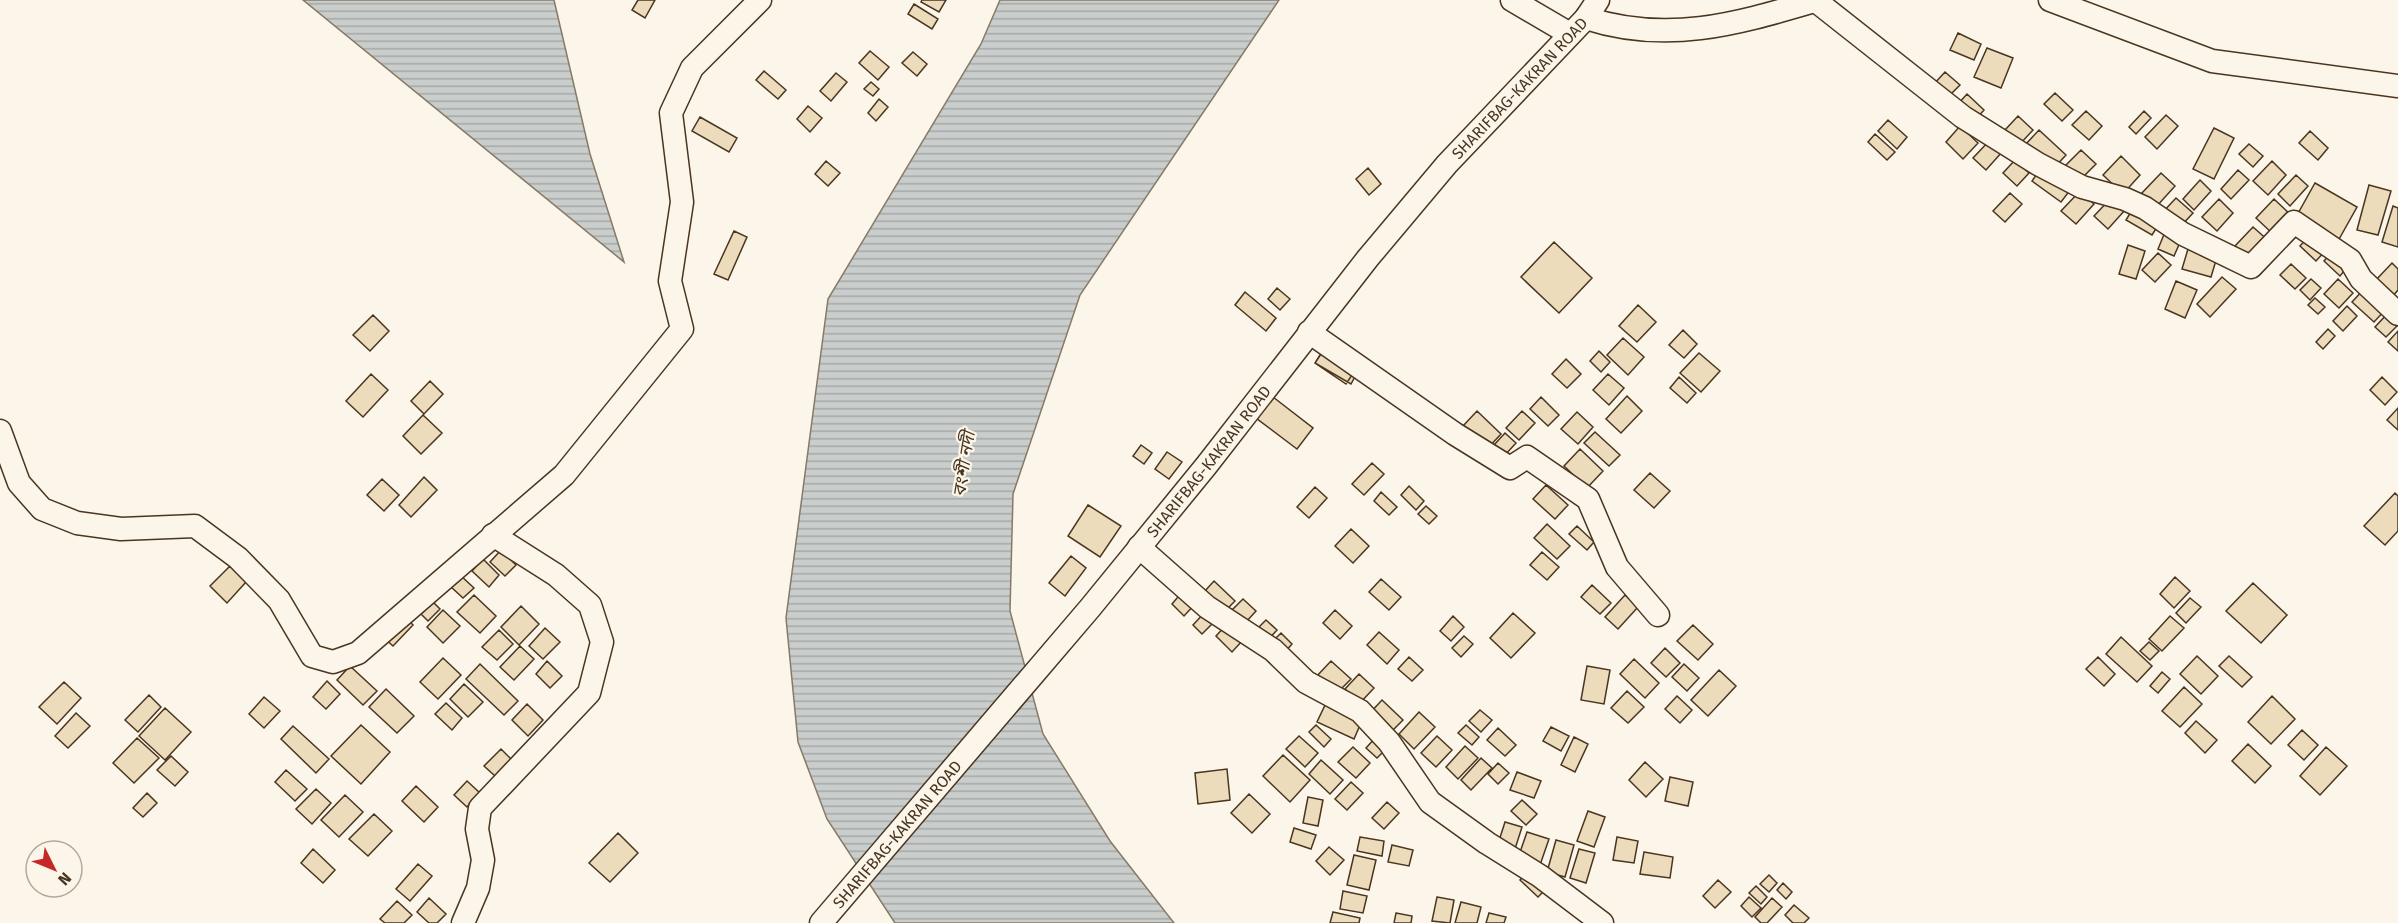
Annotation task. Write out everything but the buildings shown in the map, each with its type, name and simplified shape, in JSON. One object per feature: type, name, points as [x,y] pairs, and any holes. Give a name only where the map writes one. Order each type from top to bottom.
[{"type":"street","points":[[0,431],[19,483],[42,509],[77,523],[121,529],[195,526],[238,558],[279,600],[312,656],[333,662],[358,653],[564,475],[682,329],[670,281],[682,202],[671,113],[692,68],[760,0]]},
{"type":"street","points":[[1512,0],[1613,27],[1667,33],[1745,22],[1817,0],[1963,117],[2038,164],[2082,187],[2125,199],[2145,208],[2182,234],[2252,267],[2294,222],[2350,260],[2361,279],[2398,314]]},
{"type":"street","points":[[2050,0],[2212,61],[2398,86]]},
{"type":"street","name":"SHARIFBAG-KAKRAN ROAD","points":[[820,923],[1090,608],[1206,466],[1309,332],[1447,164],[1585,18]]},
{"type":"street","points":[[1309,332],[1455,434],[1510,468],[1527,457],[1588,500],[1617,567],[1658,615]]},
{"type":"street","points":[[462,923],[478,888],[483,860],[477,829],[480,808],[589,693],[602,642],[590,605],[556,574],[493,535]]},
{"type":"street","points":[[1138,547],[1207,607],[1273,650],[1306,682],[1360,711],[1389,742],[1430,802],[1602,923]]},
{"type":"water","points":[[303,0],[554,0],[590,154],[624,262]]},
{"type":"water","name":"বংশী নদী","points":[[1000,0],[1279,0],[1080,295],[1013,494],[1010,611],[1043,734],[1110,841],[1174,923],[895,923],[827,819],[798,742],[786,618],[828,299],[981,44]]}]
